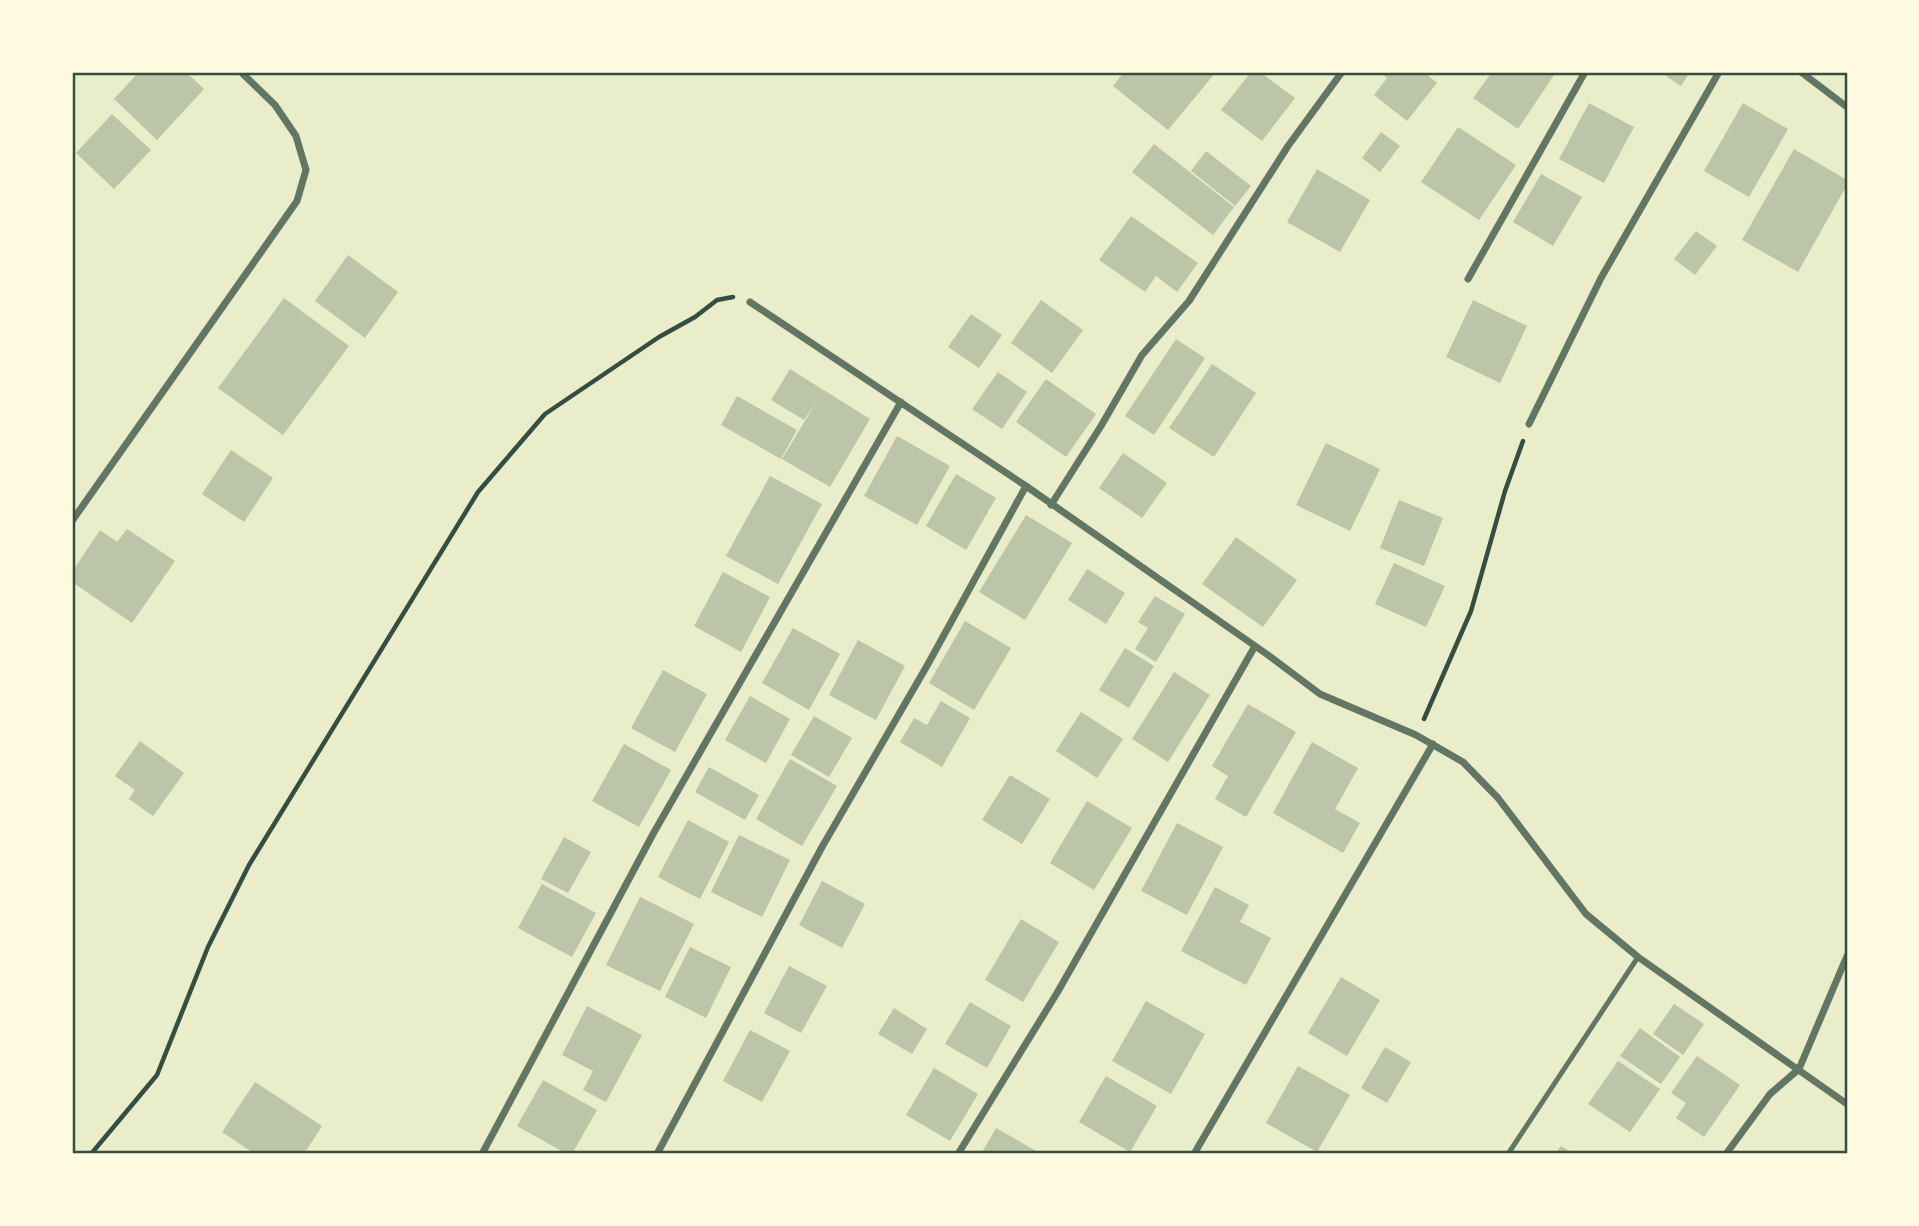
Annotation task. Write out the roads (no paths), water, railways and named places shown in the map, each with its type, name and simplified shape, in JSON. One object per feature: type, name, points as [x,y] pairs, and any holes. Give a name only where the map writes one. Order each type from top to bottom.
[{"type":"street","points":[[72,521],[297,201],[306,170],[296,136],[275,105],[241,72]]},
{"type":"street","points":[[1051,505],[1142,355],[1189,301],[1288,146],[1342,72]]},
{"type":"street","points":[[1468,279],[1584,72]]},
{"type":"street","points":[[1529,424],[1601,278],[1719,72]]},
{"type":"street","points":[[1801,72],[1847,107]]},
{"type":"street","points":[[750,302],[1026,486],[1320,694],[1433,744],[1463,762],[1498,798],[1586,914],[1638,957],[1847,1104]]},
{"type":"street","points":[[482,1154],[653,834],[901,402]]},
{"type":"street","points":[[657,1154],[822,847],[928,664],[1026,486]]},
{"type":"street","points":[[958,1154],[1057,993],[1255,646]]},
{"type":"street","points":[[1194,1154],[1433,744]]},
{"type":"street","points":[[1726,1154],[1770,1094],[1799,1069],[1847,956]]},
{"type":"lane","points":[[1508,1154],[1638,957]]}]
